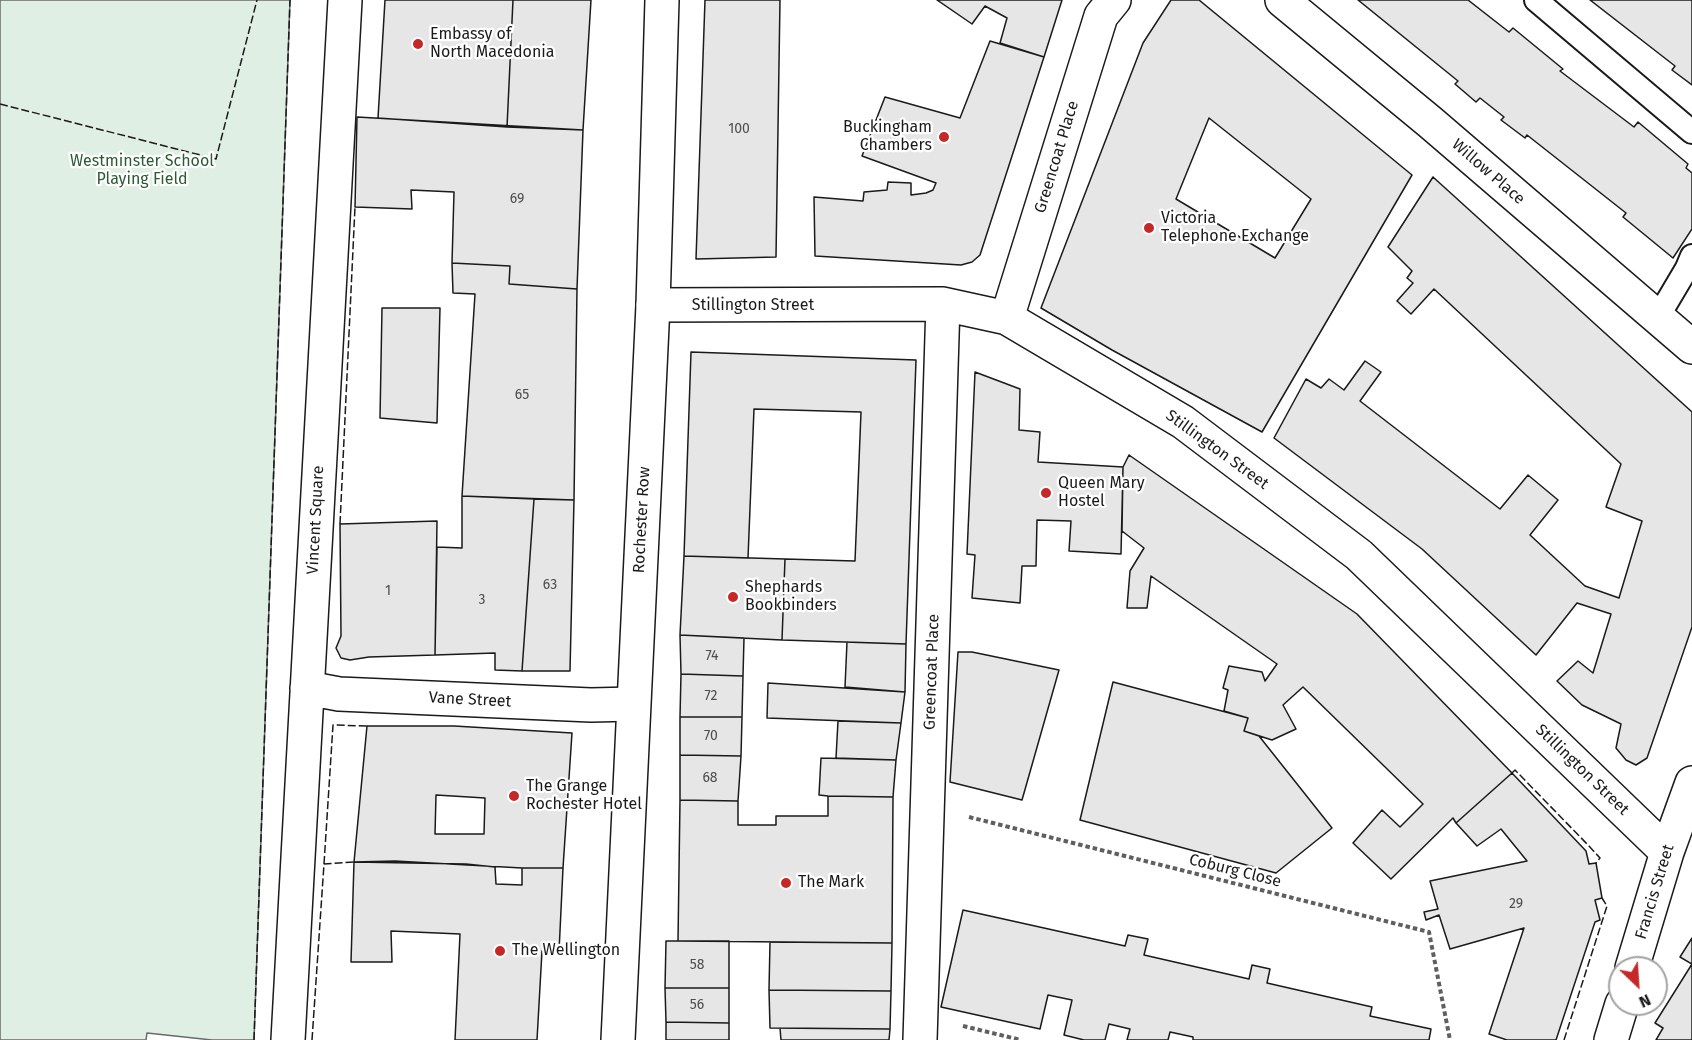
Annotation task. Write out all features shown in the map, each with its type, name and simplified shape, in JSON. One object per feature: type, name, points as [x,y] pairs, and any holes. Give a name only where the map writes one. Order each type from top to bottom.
[{"type":"street","name":"Vincent Square","points":[[288,1040],[345,0]]},
{"type":"street","name":"Rochester Row","points":[[618,1040],[652,305],[662,0]]},
{"type":"street","name":"Greencoat Place","points":[[1007,318],[1101,16],[1114,0]]},
{"type":"street","name":"Willow Place","points":[[1282,0],[1430,122],[1692,347]]},
{"type":"street","name":"Stillington Street","points":[[652,305],[943,304],[1007,318],[1183,422],[1359,555],[1667,852]]},
{"type":"street","name":"Greencoat Place","points":[[921,1028],[943,304]]},
{"type":"street","name":"Vane Street","points":[[307,688],[351,694],[591,705],[633,704]]},
{"type":"street","name":"Francis Street","points":[[1636,956],[1667,852],[1692,783]]},
{"type":"street","points":[[1611,1040],[1618,1016]]},
{"type":"lane","points":[[1536,0],[1692,132]]},
{"type":"lane","points":[[1658,317],[1692,256]]},
{"type":"path","name":"Coburg Close","points":[[928,807],[1429,932],[1450,1040]]},
{"type":"path","points":[[921,1028],[1021,1040]]},
{"type":"green space","name":"Westminster School Playing Field","points":[[0,0],[290,0],[254,1040],[212,1040],[147,1033],[146,1040],[0,1040]]},
{"type":"building","points":[[385,0],[513,0],[507,127],[378,118]]},
{"type":"building","points":[[513,0],[591,0],[583,130],[507,127]]},
{"type":"building","points":[[705,0],[780,0],[776,257],[696,259]]},
{"type":"building","points":[[937,0],[1062,0],[1044,57],[1000,43],[1007,18],[985,6],[972,24]]},
{"type":"building","name":"Victoria Telephone Exchange","points":[[1171,0],[1199,0],[1412,175],[1262,432],[1112,350],[1041,308],[1143,43]],"holes":[[[1209,118],[1311,199],[1275,258],[1176,199]]]},
{"type":"building","points":[[1358,0],[1468,0],[1509,32],[1513,28],[1563,69],[1560,71],[1634,127],[1638,122],[1688,164],[1686,168],[1692,173],[1692,229],[1673,258],[1623,217],[1626,213],[1527,135],[1525,138],[1501,120],[1504,117],[1480,98],[1476,102],[1455,84],[1458,81]]},
{"type":"building","points":[[1590,0],[1692,0],[1692,85],[1672,70],[1675,66]]},
{"type":"building","name":"Buckingham Chambers","points":[[990,41],[1044,57],[980,255],[972,262],[961,265],[815,256],[814,197],[863,201],[864,192],[887,190],[888,182],[911,183],[911,195],[933,190],[936,183],[862,156],[885,97],[960,118]]},
{"type":"building","points":[[357,117],[583,130],[577,289],[509,284],[510,266],[452,263],[454,192],[411,190],[412,209],[355,207]]},
{"type":"building","points":[[1433,177],[1692,412],[1692,627],[1647,758],[1636,765],[1626,760],[1616,748],[1621,724],[1582,705],[1557,681],[1578,661],[1593,673],[1611,614],[1577,603],[1536,655],[1422,549],[1274,438],[1306,379],[1321,388],[1329,379],[1344,390],[1365,361],[1381,372],[1360,401],[1500,509],[1528,475],[1558,500],[1530,535],[1585,586],[1619,598],[1642,521],[1606,507],[1621,464],[1434,289],[1411,314],[1397,301],[1413,283],[1407,278],[1412,271],[1388,247]]},
{"type":"building","points":[[452,263],[510,266],[509,284],[577,289],[574,500],[462,496],[475,294],[453,293]]},
{"type":"building","points":[[382,308],[440,308],[437,423],[380,418]]},
{"type":"building","points":[[691,352],[916,360],[906,644],[782,640],[785,559],[855,561],[861,412],[754,409],[748,558],[684,556]]},
{"type":"building","name":"Queen Mary Hostel","points":[[975,372],[1020,389],[1019,430],[1040,432],[1038,462],[1123,467],[1121,554],[1069,551],[1071,521],[1037,520],[1036,566],[1022,566],[1020,603],[972,598],[975,555],[967,554]]},
{"type":"building","points":[[1129,455],[1357,614],[1512,773],[1456,823],[1453,818],[1391,879],[1353,843],[1382,810],[1400,827],[1423,804],[1303,687],[1283,705],[1296,729],[1272,740],[1244,731],[1248,718],[1224,711],[1228,690],[1223,688],[1229,666],[1262,672],[1265,681],[1277,664],[1151,576],[1147,608],[1127,608],[1130,571],[1144,548],[1122,531],[1123,467]]},
{"type":"building","points":[[462,496],[534,499],[522,671],[495,670],[495,653],[435,655],[437,547],[462,548]]},
{"type":"building","points":[[534,499],[574,500],[570,671],[522,671]]},
{"type":"building","points":[[437,521],[435,655],[369,657],[350,660],[341,658],[336,648],[341,636],[340,524]]},
{"type":"building","name":"Shephards Bookbinders","points":[[684,556],[785,559],[782,640],[680,635]]},
{"type":"building","points":[[680,635],[744,638],[743,676],[681,674]]},
{"type":"building","points":[[847,642],[906,644],[905,692],[845,687]]},
{"type":"building","points":[[958,652],[972,652],[1059,670],[1022,800],[950,782]]},
{"type":"building","points":[[681,674],[743,676],[742,717],[680,717]]},
{"type":"building","points":[[1113,682],[1248,718],[1244,731],[1259,736],[1332,828],[1276,873],[1080,820]]},
{"type":"building","points":[[768,683],[905,692],[901,723],[767,718]]},
{"type":"building","points":[[680,717],[742,717],[741,756],[680,755]]},
{"type":"building","points":[[838,721],[901,723],[896,760],[836,758]]},
{"type":"building","name":"The Grange Rochester Hotel","points":[[367,726],[454,726],[572,733],[563,868],[395,861],[354,862]],"holes":[[[436,795],[485,798],[484,834],[435,834]]]},
{"type":"building","points":[[680,755],[741,756],[738,801],[680,800]]},
{"type":"building","points":[[821,758],[896,760],[893,797],[819,795]]},
{"type":"building","points":[[1512,773],[1586,851],[1589,864],[1596,863],[1602,898],[1595,900],[1600,920],[1595,922],[1556,1040],[1507,1040],[1489,1034],[1524,928],[1450,949],[1439,915],[1426,920],[1424,912],[1438,909],[1430,881],[1527,861],[1501,829],[1477,846],[1456,823]]},
{"type":"building","name":"The Mark","points":[[828,796],[893,797],[892,943],[678,941],[680,800],[738,801],[738,825],[776,825],[776,816],[828,816]]},
{"type":"building","name":"The Wellington","points":[[354,862],[466,864],[495,867],[496,884],[522,885],[522,868],[563,868],[559,952],[542,951],[537,1040],[455,1040],[460,934],[391,931],[392,962],[351,962]]},
{"type":"building","points":[[963,910],[1125,946],[1128,935],[1148,939],[1144,955],[1249,979],[1252,965],[1270,969],[1267,983],[1372,1007],[1370,1016],[1431,1029],[1429,1040],[1193,1040],[1193,1037],[1170,1032],[1168,1040],[1127,1040],[1130,1029],[1109,1024],[1105,1040],[1084,1040],[1064,1035],[1072,1000],[1048,995],[1040,1029],[941,1007]]},
{"type":"building","points":[[1692,938],[1692,964],[1680,957]]},
{"type":"building","points":[[666,941],[729,941],[729,988],[665,988]]},
{"type":"building","points":[[770,942],[892,943],[891,991],[769,990]]},
{"type":"building","points":[[1692,964],[1692,1040],[1656,1040],[1663,1028],[1655,1023],[1659,1016],[1668,1016],[1668,1002]]},
{"type":"building","points":[[665,988],[729,988],[729,1023],[666,1022]]},
{"type":"building","points":[[769,990],[891,991],[890,1029],[770,1028]]},
{"type":"building","points":[[666,1022],[729,1023],[729,1040],[666,1040]]},
{"type":"building","points":[[780,1028],[890,1029],[889,1040],[781,1040]]},
{"type":"fence","points":[[0,104],[216,159],[257,0]]},
{"type":"fence","points":[[254,1040],[290,0]]},
{"type":"fence","points":[[340,524],[355,207]]},
{"type":"fence","points":[[324,864],[333,725],[367,726]]},
{"type":"fence","points":[[1512,773],[1515,770],[1589,846],[1600,858],[1596,863]]},
{"type":"fence","points":[[312,1040],[324,864],[354,862]]},
{"type":"fence","points":[[1564,1040],[1607,906],[1602,898]]},
{"type":"place","name":"Embassy of North Macedonia","points":[[418,44]]},
{"type":"place","name":"Buckingham Chambers","points":[[944,137]]},
{"type":"place","name":"Victoria Telephone Exchange","points":[[1149,228]]},
{"type":"place","name":"Queen Mary Hostel","points":[[1046,493]]},
{"type":"place","name":"Shephards Bookbinders","points":[[733,597]]},
{"type":"place","name":"The Grange Rochester Hotel","points":[[514,796]]},
{"type":"place","name":"The Mark","points":[[786,883]]},
{"type":"place","name":"The Wellington","points":[[500,951]]}]
